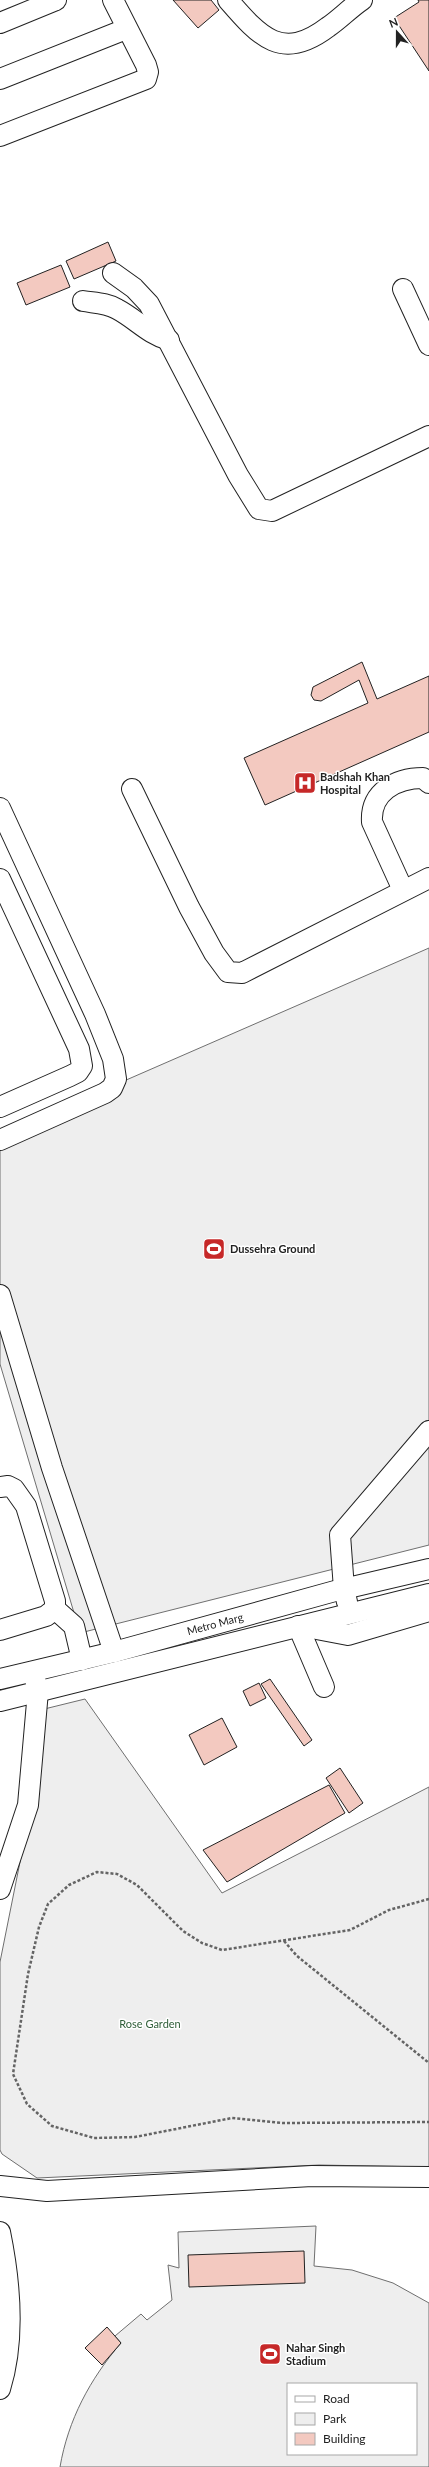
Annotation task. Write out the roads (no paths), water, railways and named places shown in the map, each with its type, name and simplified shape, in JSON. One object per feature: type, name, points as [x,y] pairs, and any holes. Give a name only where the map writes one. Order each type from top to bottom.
[{"type":"street","points":[[0,23],[56,0]]},
{"type":"street","points":[[0,136],[146,79],[148,72],[146,65],[126,29],[113,0]]},
{"type":"street","points":[[228,0],[260,32],[279,44],[300,43],[314,36],[358,1]]},
{"type":"street","points":[[0,79],[126,29]]},
{"type":"street","points":[[113,273],[144,297],[169,340],[238,476],[259,509],[272,510],[429,436]]},
{"type":"street","points":[[404,289],[429,345]]},
{"type":"street","points":[[83,301],[112,306],[152,334],[169,340]]},
{"type":"street","points":[[404,890],[372,822],[372,810],[376,799],[385,788],[397,782],[423,778],[429,783]]},
{"type":"street","points":[[132,789],[189,907],[214,952],[228,972],[242,973],[429,878]]},
{"type":"street","points":[[0,808],[95,1014],[113,1059],[116,1079],[112,1088],[105,1093],[0,1140]]},
{"type":"street","points":[[0,878],[79,1049],[82,1066],[74,1074],[0,1107]]},
{"type":"street","points":[[0,1295],[52,1468],[114,1652]]},
{"type":"street","points":[[350,1613],[344,1589],[340,1535],[429,1431]]},
{"type":"street","points":[[0,1487],[14,1489],[26,1506],[55,1601],[55,1609],[74,1626],[82,1660]]},
{"type":"street","name":"Metro Marg","points":[[0,1679],[114,1652],[344,1589],[429,1569]]},
{"type":"street","name":"Metro Marg","points":[[0,1700],[429,1594]]},
{"type":"street","points":[[0,1630],[46,1616],[55,1609]]},
{"type":"street","points":[[298,1626],[348,1635],[429,1611]]},
{"type":"street","points":[[298,1626],[324,1687]]},
{"type":"street","points":[[0,1889],[28,1805],[38,1691],[33,1671]]},
{"type":"street","points":[[0,2186],[47,2191],[312,2176],[429,2177]]},
{"type":"street","points":[[0,2232],[6,2270],[8,2323],[5,2371],[0,2389]]},
{"type":"place","name":"Badshah Khan Hospital","points":[[305,783]]},
{"type":"place","name":"Dussehra Ground","points":[[214,1249]]},
{"type":"place","name":"Nahar Singh Stadium","points":[[270,2354]]},
{"type":"park label","name":"Rose Garden","points":[[150,2024]]}]
